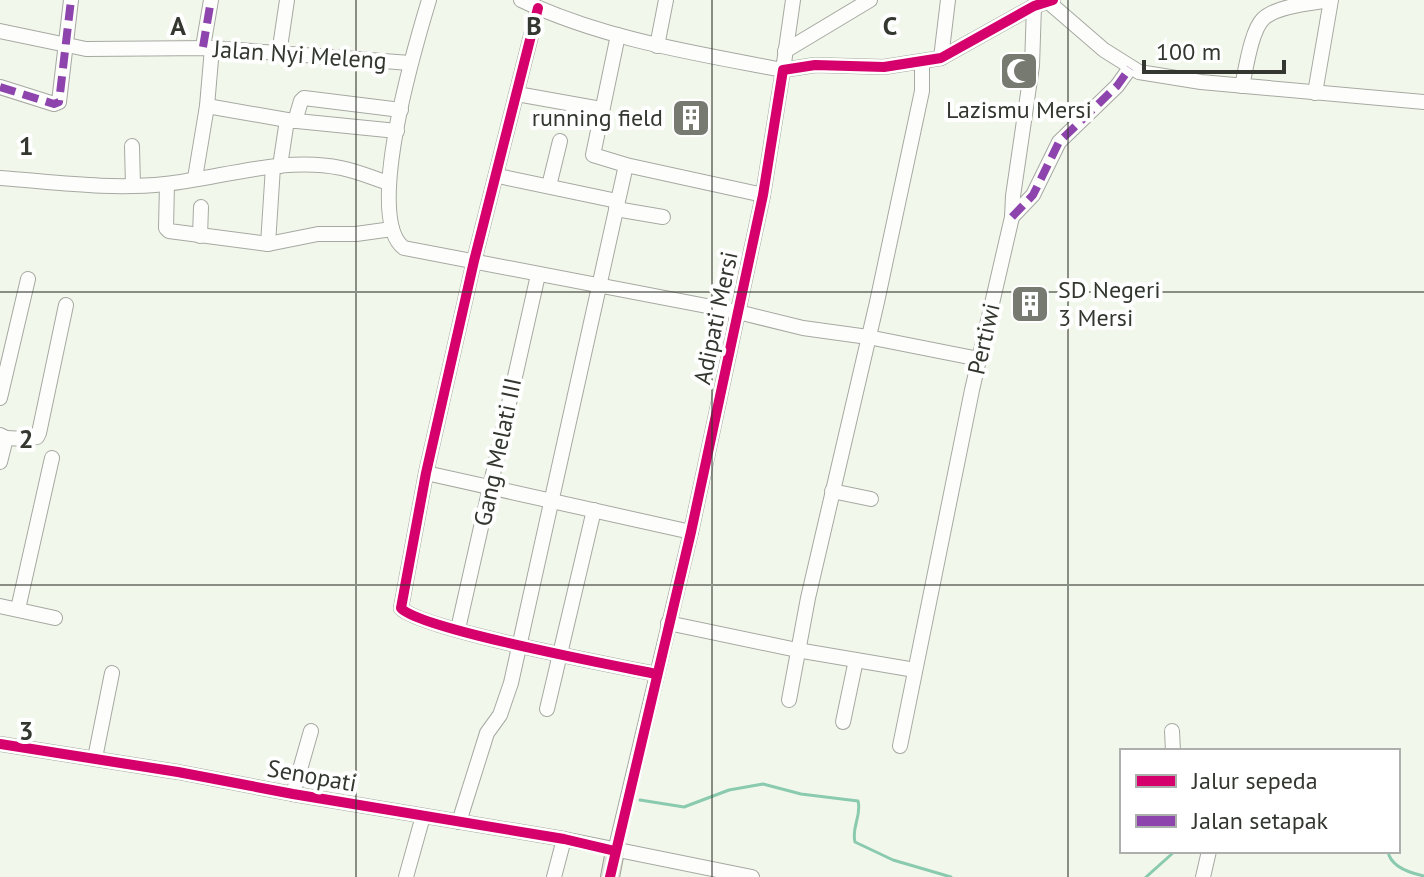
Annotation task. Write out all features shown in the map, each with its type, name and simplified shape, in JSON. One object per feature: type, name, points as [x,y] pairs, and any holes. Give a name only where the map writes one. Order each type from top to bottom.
[{"type":"main road","points":[[610,877],[615,851]]},
{"type":"street","points":[[0,87],[56,104],[60,96],[71,0]]},
{"type":"street","points":[[195,178],[207,106],[211,0]]},
{"type":"street","points":[[279,54],[287,0]]},
{"type":"street","points":[[429,0],[410,63],[388,183],[392,229],[398,244],[404,248],[738,312],[803,328],[868,337],[979,359]]},
{"type":"street","points":[[521,0],[536,15],[617,41],[657,46],[782,79],[815,65],[923,70],[1043,5],[1063,16],[1130,68],[1201,82],[1424,102]]},
{"type":"street","points":[[657,46],[666,0]]},
{"type":"street","name":"Adipati Mersi","points":[[615,851],[691,532],[763,195],[793,0]]},
{"type":"street","points":[[785,51],[870,0]]},
{"type":"street","points":[[941,58],[948,0]]},
{"type":"street","points":[[1242,86],[1255,34],[1265,17],[1296,5],[1330,0],[1315,93]]},
{"type":"street","name":"Pertiwi","points":[[900,746],[979,359],[1012,217],[1034,33],[1043,5]]},
{"type":"street","points":[[536,15],[474,261],[426,473],[401,608],[407,614],[458,629],[656,674]]},
{"type":"street","name":"Jalan Nyi Meleng","points":[[0,31],[67,47],[208,48],[410,63]]},
{"type":"street","points":[[617,41],[593,155],[763,195]]},
{"type":"street","points":[[1012,217],[1033,195],[1059,142],[1113,90],[1130,68]]},
{"type":"street","points":[[789,700],[797,650],[868,337],[923,70]]},
{"type":"street","points":[[517,94],[601,109]]},
{"type":"street","points":[[268,244],[276,167],[291,120],[301,101],[304,98],[401,110]]},
{"type":"street","points":[[207,106],[291,120],[397,131]]},
{"type":"street","points":[[549,186],[560,141]]},
{"type":"street","points":[[132,146],[133,186]]},
{"type":"street","points":[[459,822],[487,733],[503,707],[520,644],[626,165]]},
{"type":"street","points":[[0,178],[133,186],[167,184],[276,167],[340,167],[388,183]]},
{"type":"street","points":[[503,177],[549,186],[663,217]]},
{"type":"street","points":[[167,184],[167,230],[268,244],[318,234],[356,234],[392,229]]},
{"type":"street","points":[[200,236],[201,207]]},
{"type":"street","name":"Gang Melati III","points":[[458,629],[538,275]]},
{"type":"street","points":[[0,398],[28,279]]},
{"type":"street","points":[[0,462],[3,436],[26,439],[37,437],[39,433],[66,305]]},
{"type":"street","points":[[18,609],[52,458]]},
{"type":"street","points":[[426,473],[691,532]]},
{"type":"street","points":[[832,491],[871,499]]},
{"type":"street","points":[[547,709],[594,510]]},
{"type":"street","points":[[0,606],[55,618]]},
{"type":"street","points":[[668,623],[797,650],[915,670]]},
{"type":"street","points":[[843,722],[856,660]]},
{"type":"street","points":[[95,758],[112,673]]},
{"type":"street","points":[[293,794],[311,731]]},
{"type":"street","points":[[1172,731],[1173,749]]},
{"type":"street","name":"Senopati","points":[[0,744],[564,839],[752,877]]},
{"type":"street","points":[[406,877],[423,816]]},
{"type":"street","points":[[554,877],[564,839]]},
{"type":"street","points":[[1203,877],[1209,853]]},
{"type":"street","points":[[667,877],[671,861]]},
{"type":"waterway","points":[[640,800],[684,807],[729,790],[763,784],[801,794],[858,801],[855,842],[893,860],[951,877]]},
{"type":"waterway","points":[[1146,877],[1173,853]]},
{"type":"waterway","points":[[1389,853],[1397,865],[1424,876]]},
{"type":"marked path","points":[[0,87],[54,104],[59,102],[71,0]]},
{"type":"marked path","points":[[203,47],[211,0]]},
{"type":"marked path","points":[[1012,217],[1033,195],[1059,142],[1117,86],[1130,68]]},
{"type":"cycle path","points":[[610,877],[691,532],[763,195],[783,70],[815,65],[884,67],[941,58],[1034,6],[1053,0]]},
{"type":"cycle path","points":[[538,8],[474,261],[426,473],[401,608],[416,617],[479,636],[656,674]]},
{"type":"cycle path","points":[[0,744],[564,839],[615,851]]},
{"type":"place","name":"Lazismu Mersi","points":[[1019,71]]},
{"type":"place","name":"running field","points":[[691,118]]},
{"type":"place","name":"SD Negeri 3 Mersi","points":[[1030,304]]}]
